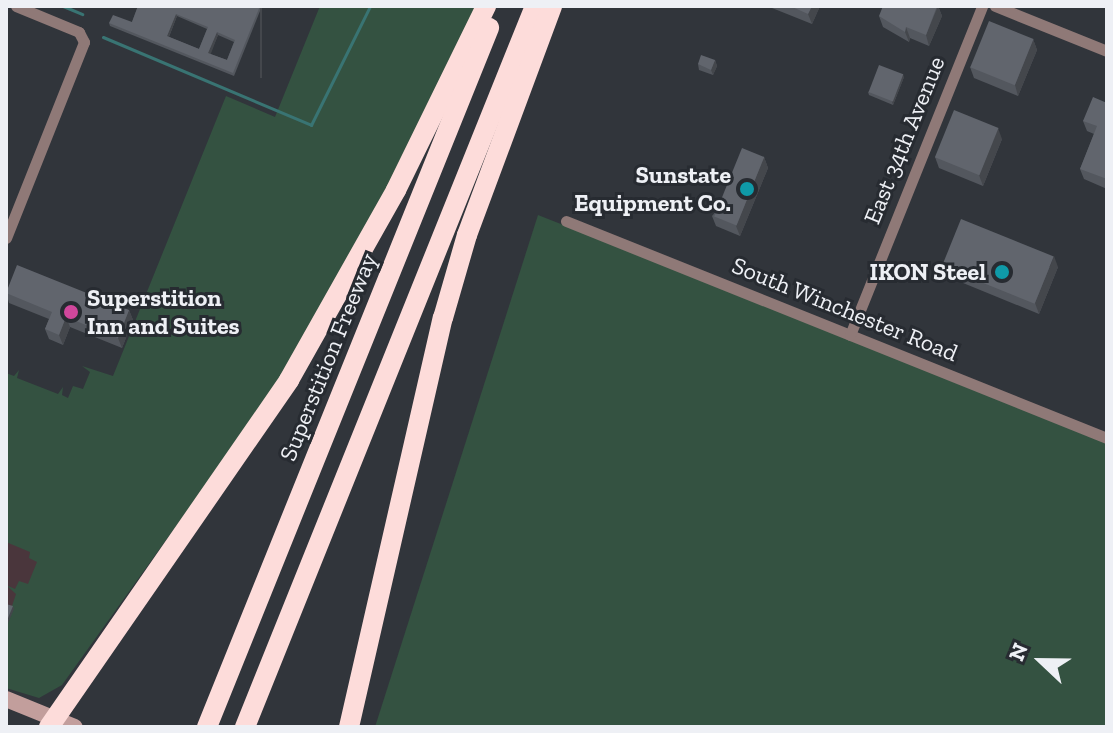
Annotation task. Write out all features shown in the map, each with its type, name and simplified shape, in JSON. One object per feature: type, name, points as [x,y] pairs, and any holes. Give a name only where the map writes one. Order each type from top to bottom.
[{"type":"highway","points":[[51,723],[289,380],[389,204],[486,6]]},
{"type":"highway","name":"Superstition Freeway","points":[[207,727],[498,6]]},
{"type":"highway","points":[[245,727],[535,6]]},
{"type":"highway","points":[[349,727],[443,318],[482,193],[552,6]]},
{"type":"main road","points":[[6,699],[51,723],[75,727]]},
{"type":"street","points":[[6,238],[83,35],[16,6]]},
{"type":"street","name":"East 34th Avenue","points":[[850,335],[982,6]]},
{"type":"street","points":[[995,6],[1107,51]]},
{"type":"street","name":"South Winchester Road","points":[[566,221],[1107,438]]},
{"type":"shaded area","points":[[6,540],[51,557],[6,678]]},
{"type":"green space","points":[[320,6],[477,6],[360,245],[283,377],[62,685],[39,698],[6,688],[6,624],[16,594],[6,585],[15,589],[19,581],[28,584],[37,562],[29,558],[30,552],[6,542],[6,373],[14,376],[19,370],[17,378],[58,394],[63,387],[62,395],[68,398],[73,386],[83,389],[90,372],[82,366],[113,376],[226,96],[275,117]]},
{"type":"green space","points":[[538,215],[1107,440],[1107,727],[375,727]]},
{"type":"building","points":[[138,6],[260,6],[233,73],[109,23],[113,15],[132,22]],"holes":[[[176,14],[208,27],[199,49],[167,36]],[[217,32],[235,40],[227,60],[208,53]]]},
{"type":"building","points":[[790,6],[812,6],[808,14]]},
{"type":"building","points":[[883,6],[937,6],[926,35],[906,27],[905,32],[879,16]]},
{"type":"building","points":[[989,21],[1034,39],[1015,85],[970,67]]},
{"type":"building","points":[[701,55],[715,60],[711,70],[698,64]]},
{"type":"building","points":[[879,65],[903,74],[893,101],[869,92]]},
{"type":"building","points":[[1093,97],[1107,103],[1107,179],[1080,169],[1097,126],[1083,121]]},
{"type":"building","points":[[954,110],[999,128],[979,175],[935,157]]},
{"type":"building","name":"Sunstate Equipment Co.","points":[[742,148],[764,157],[737,226],[714,217]]},
{"type":"building","name":"IKON Steel","points":[[961,219],[1054,256],[1035,304],[942,266]]},
{"type":"building","name":"Superstition Inn and Suites","points":[[17,265],[129,310],[118,338],[66,317],[59,335],[45,329],[52,312],[6,293]]},
{"type":"building","points":[[6,604],[13,606],[6,623]]},
{"type":"waterway","points":[[63,6],[82,14]]},
{"type":"waterway","points":[[103,37],[311,125],[370,6]]},
{"type":"place","name":"Sunstate Equipment Co.","points":[[747,189]]},
{"type":"place","name":"IKON Steel","points":[[1002,272]]},
{"type":"place","name":"Superstition Inn and Suites","points":[[71,312]]}]
